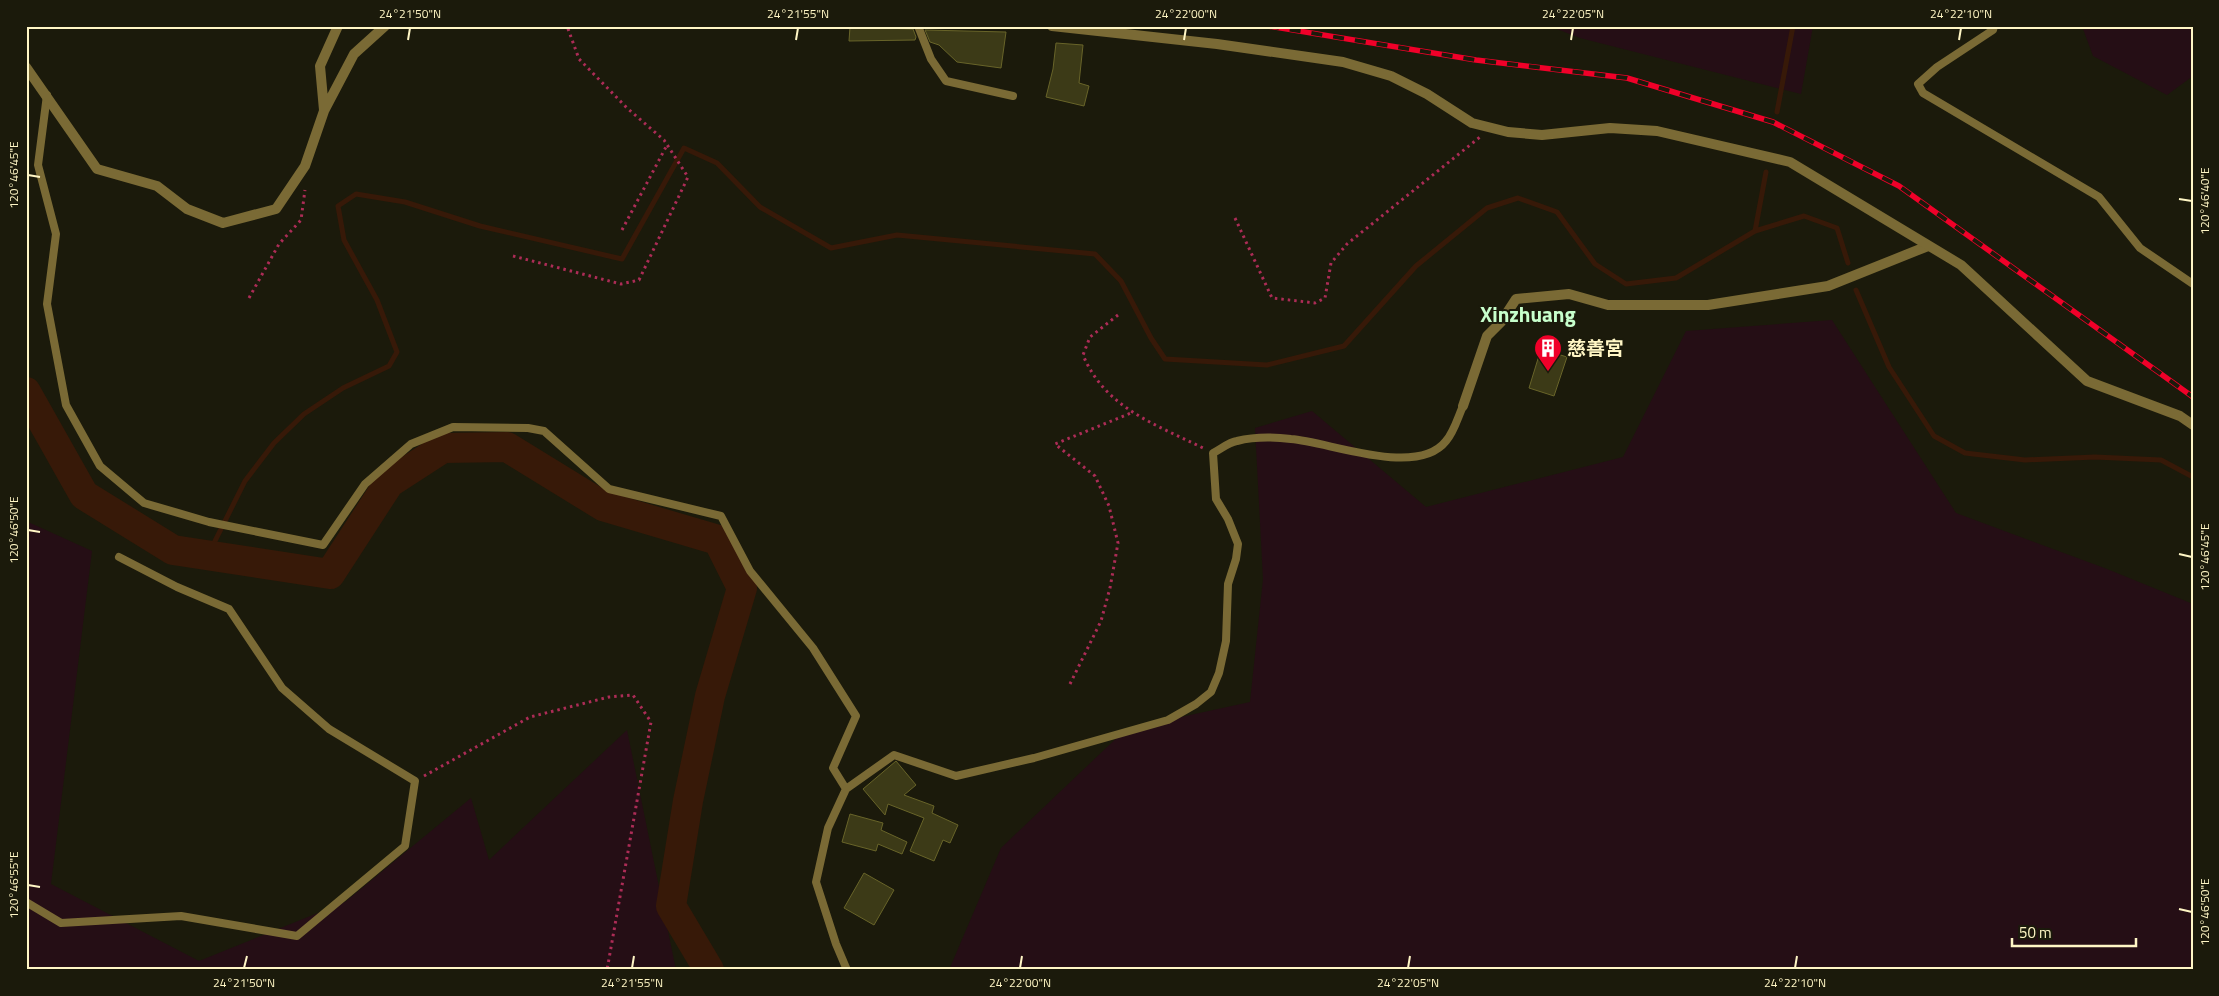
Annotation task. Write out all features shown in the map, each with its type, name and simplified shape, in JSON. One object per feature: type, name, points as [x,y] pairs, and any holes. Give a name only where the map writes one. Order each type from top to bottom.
[{"type":"street","points":[[324,111],[320,66],[338,26]]},
{"type":"street","points":[[26,67],[97,169],[157,186],[188,209],[223,223],[276,209],[305,166],[324,111],[354,54],[385,26]]},
{"type":"street","points":[[1052,26],[1217,44],[1342,62],[1392,76],[1427,94],[1472,123],[1508,132],[1542,135],[1610,128],[1657,131],[1790,162],[1830,184],[1961,265],[2087,381],[2180,416],[2193,425]]},
{"type":"street","points":[[1463,406],[1487,336],[1501,322],[1516,299],[1568,294],[1608,305],[1708,305],[1828,286],[1928,246]]},
{"type":"lane","points":[[918,26],[930,59],[946,81],[1013,96]]},
{"type":"lane","points":[[1994,26],[1993,30],[1937,67],[1918,84],[1923,94],[2099,197],[2140,248],[2193,284]]},
{"type":"lane","points":[[47,95],[38,165],[56,234],[47,304],[66,405],[100,466],[144,503],[209,522],[323,545],[364,484],[411,444],[453,428],[528,428],[544,431],[609,489],[722,516],[750,571],[813,648],[856,716],[833,768],[846,789]]},
{"type":"lane","points":[[847,970],[836,944],[816,882],[828,828],[846,789],[894,755],[956,776],[1034,758],[1168,720],[1196,704],[1210,692],[1219,673],[1226,641],[1228,584],[1238,544],[1228,519],[1216,499],[1213,453],[1236,441],[1291,438],[1382,456],[1407,457],[1428,454],[1446,441],[1463,406]]},
{"type":"lane","points":[[26,902],[61,923],[181,916],[297,936],[405,846],[415,781],[329,729],[282,688],[229,609],[177,587],[119,557]]},
{"type":"path","points":[[513,256],[621,284],[639,280],[688,177],[667,144],[579,59],[567,26]]},
{"type":"path","points":[[1235,218],[1272,298],[1314,303],[1325,298],[1331,264],[1347,244],[1491,128]]},
{"type":"path","points":[[622,230],[667,144]]},
{"type":"path","points":[[248,298],[279,244],[300,220],[307,182]]},
{"type":"path","points":[[1118,315],[1090,336],[1083,355],[1091,373],[1106,391],[1131,413],[1213,453]]},
{"type":"path","points":[[1070,684],[1101,621],[1110,588],[1118,543],[1109,506],[1095,476],[1056,444],[1131,413]]},
{"type":"path","points":[[415,781],[530,717],[609,697],[633,695],[651,722],[607,970]]},
{"type":"shaded area","points":[[1549,26],[1813,26],[1801,94],[1580,38]]},
{"type":"shaded area","points":[[2082,26],[2193,26],[2193,76],[2167,95],[2093,56]]},
{"type":"shaded area","points":[[1832,320],[1956,513],[2107,569],[2193,604],[2193,970],[949,970],[1001,848],[1126,729],[1250,702],[1263,579],[1255,428],[1312,411],[1426,507],[1623,457],[1686,331]]},
{"type":"shaded area","points":[[26,521],[92,551],[51,884],[199,961],[345,902],[471,798],[489,860],[627,730],[676,970],[26,970]]},
{"type":"building","points":[[850,27],[913,29],[916,37],[915,40],[849,41]]},
{"type":"building","points":[[925,30],[1006,32],[1001,68],[957,62],[939,45],[930,42]]},
{"type":"building","points":[[1056,43],[1083,45],[1079,83],[1089,86],[1084,106],[1046,97],[1053,69]]},
{"type":"building","name":"慈善宮","points":[[1541,349],[1567,357],[1554,396],[1529,388]]},
{"type":"building","points":[[896,761],[916,785],[904,795],[934,806],[932,813],[958,825],[950,843],[943,840],[934,861],[910,851],[924,818],[888,804],[885,815],[863,789]]},
{"type":"building","points":[[850,814],[883,823],[881,830],[907,842],[902,854],[878,844],[876,851],[842,842]]},
{"type":"building","points":[[864,873],[894,890],[874,925],[844,908]]},
{"type":"waterway","points":[[1777,112],[1793,26]]},
{"type":"waterway","points":[[208,555],[245,481],[274,443],[304,414],[343,388],[389,366],[397,352],[377,300],[344,240],[338,206],[356,194],[405,202],[480,226],[622,259],[684,148],[717,163],[760,207],[831,248],[897,235],[1095,254],[1121,281],[1151,338],[1165,359],[1267,365],[1344,346],[1416,266],[1487,208],[1518,198],[1557,212],[1595,264],[1626,284],[1676,278],[1755,231],[1804,216],[1837,228],[1848,263]]},
{"type":"waterway","points":[[1755,231],[1766,172]]},
{"type":"waterway","points":[[1856,290],[1889,367],[1934,436],[1965,453],[2025,460],[2095,457],[2161,460],[2193,477]]},
{"type":"waterway","points":[[26,392],[84,495],[173,550],[330,574],[389,483],[443,448],[507,447],[603,506],[718,540],[742,588],[710,696],[688,801],[671,906],[709,970]]},
{"type":"railway","points":[[1268,26],[1476,60],[1627,78],[1773,122],[1899,186],[2193,397]]},
{"type":"place","name":"慈善宮","points":[[1548,372]]},
{"type":"district","name":"Xinzhuang","points":[[1528,315]]}]
